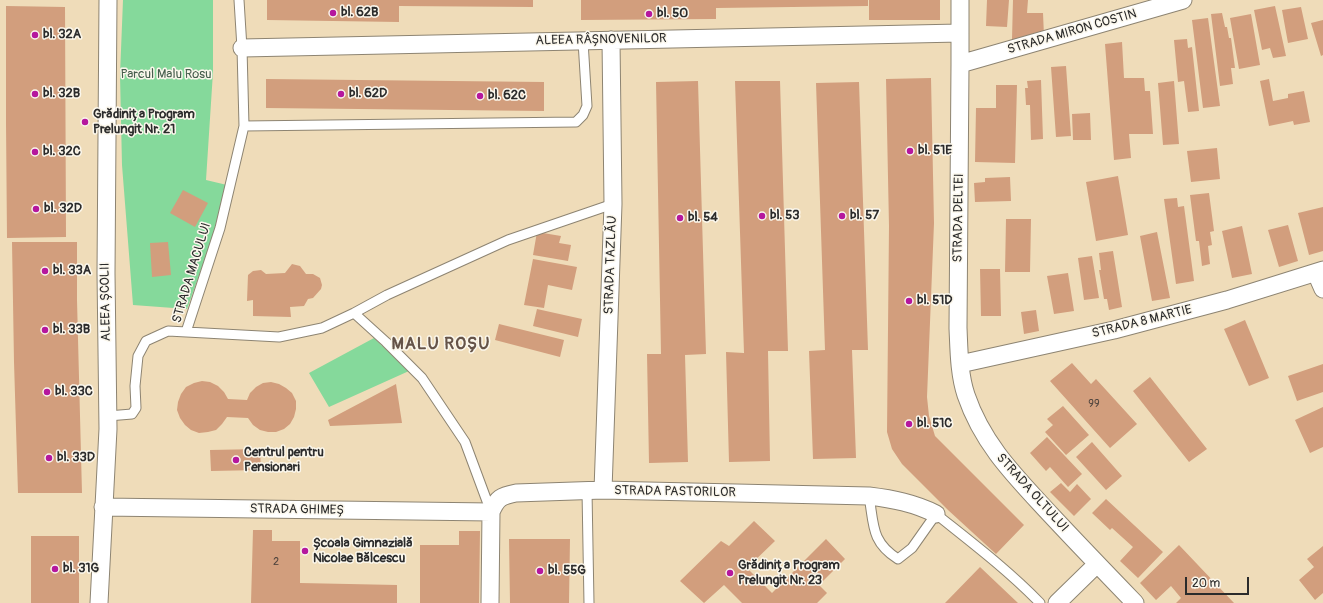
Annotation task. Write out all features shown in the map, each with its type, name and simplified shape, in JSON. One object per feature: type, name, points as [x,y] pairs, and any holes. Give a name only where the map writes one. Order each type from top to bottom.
[{"type":"street","name":"ALEEA ȘCOLII","points":[[99,603],[108,416],[106,241],[108,0]]},
{"type":"street","name":"STRADA DELTEI","points":[[960,0],[958,328],[960,364]]},
{"type":"street","name":"STRADA MIRON COSTIN","points":[[960,64],[1183,0]]},
{"type":"street","name":"ALEEA RÂȘNOVENILOR","points":[[242,48],[960,33]]},
{"type":"street","name":"STRADA TAZLĂU","points":[[595,491],[613,204],[611,40]]},
{"type":"street","name":"STRADA 8 MARTIE","points":[[960,364],[1114,330],[1227,300],[1319,272]]},
{"type":"street","points":[[1319,272],[1323,289]]},
{"type":"street","name":"STRADA OLTULUI","points":[[960,364],[965,393],[978,424],[998,456],[1097,564],[1135,603]]},
{"type":"street","name":"STRADA PASTORILOR","points":[[491,512],[495,502],[504,495],[516,493],[595,491],[869,496],[898,500],[924,508],[936,514]]},
{"type":"street","name":"STRADA GHIMEȘ","points":[[103,507],[491,512]]},
{"type":"street","points":[[490,603],[491,512]]},
{"type":"street","points":[[1057,603],[1097,564]]},
{"type":"lane","name":"STRADA MACULUI","points":[[239,0],[244,126],[220,228],[186,332],[279,336],[322,328],[387,295],[508,240],[613,204]]},
{"type":"lane","points":[[244,126],[576,122],[583,115],[587,106],[583,41]]},
{"type":"lane","points":[[354,313],[422,378],[465,442],[491,512]]},
{"type":"lane","points":[[108,416],[132,414],[136,408],[135,386],[138,356],[146,341],[168,331],[186,332]]},
{"type":"lane","points":[[589,603],[595,491]]},
{"type":"lane","points":[[869,496],[875,535],[889,554],[898,560],[912,548],[936,514]]},
{"type":"lane","name":"STRADA PASTORILOR","points":[[936,514],[1030,592],[1040,603]]},
{"type":"green space","name":"Parcul Malu Rosu","points":[[123,0],[213,0],[213,72],[206,180],[227,185],[216,228],[187,309],[133,305],[122,165],[120,75]]},
{"type":"green space","points":[[374,338],[409,371],[329,407],[309,373]]},
{"type":"building","name":"bl. 62B","points":[[267,0],[533,0],[533,7],[399,6],[399,22],[267,20]]},
{"type":"building","name":"bl. 50","points":[[581,0],[868,0],[868,6],[716,8],[716,19],[581,20]]},
{"type":"building","points":[[869,0],[940,0],[940,20],[869,20]]},
{"type":"building","points":[[987,0],[1009,0],[1007,27],[986,26]]},
{"type":"building","points":[[1013,0],[1028,0],[1027,13],[1043,13],[1044,36],[1027,39],[1012,39]]},
{"type":"building","points":[[6,6],[65,7],[66,237],[7,238]]},
{"type":"building","points":[[1275,6],[1286,56],[1273,58],[1270,48],[1262,50],[1254,10]]},
{"type":"building","points":[[1301,7],[1308,39],[1288,43],[1282,10]]},
{"type":"building","points":[[1222,13],[1225,27],[1227,27],[1229,38],[1231,38],[1235,68],[1231,68],[1233,84],[1220,86],[1211,14]]},
{"type":"building","points":[[1251,14],[1260,65],[1239,69],[1230,18]]},
{"type":"building","points":[[1208,18],[1220,106],[1203,108],[1192,20]]},
{"type":"building","points":[[1323,20],[1323,55],[1321,56],[1311,23]]},
{"type":"building","points":[[1187,39],[1188,48],[1192,47],[1199,111],[1188,112],[1184,81],[1178,82],[1174,40]]},
{"type":"building","points":[[1122,42],[1124,78],[1144,78],[1145,91],[1150,91],[1153,134],[1129,134],[1131,158],[1114,160],[1105,44]]},
{"type":"building","points":[[1066,66],[1071,136],[1056,137],[1051,67]]},
{"type":"building","points":[[931,78],[934,223],[927,397],[929,416],[935,436],[1024,525],[996,554],[948,510],[902,464],[892,449],[887,432],[889,226],[886,79]]},
{"type":"building","points":[[266,79],[544,82],[544,111],[266,108]]},
{"type":"building","points":[[1269,79],[1273,101],[1288,98],[1288,94],[1304,91],[1310,122],[1294,125],[1293,121],[1269,126],[1260,81]]},
{"type":"building","points":[[1041,80],[1043,139],[1031,140],[1030,105],[1026,105],[1025,88],[1028,88],[1027,81]]},
{"type":"building","name":"bl. 54","points":[[698,81],[706,354],[685,355],[688,462],[649,463],[647,354],[661,354],[656,82]]},
{"type":"building","name":"bl. 53","points":[[735,81],[780,81],[788,351],[768,351],[770,461],[729,462],[726,352],[744,353]]},
{"type":"building","points":[[1174,81],[1179,144],[1163,145],[1158,83]]},
{"type":"building","name":"bl. 57","points":[[859,82],[868,350],[852,350],[856,458],[813,459],[809,351],[825,350],[816,83]]},
{"type":"building","points":[[996,85],[1017,85],[1015,163],[975,162],[976,108],[996,108]]},
{"type":"building","points":[[1090,113],[1091,140],[1073,140],[1072,114]]},
{"type":"building","points":[[1217,148],[1220,179],[1191,182],[1187,151]]},
{"type":"building","points":[[1118,176],[1128,235],[1096,241],[1086,182]]},
{"type":"building","points":[[1010,177],[1011,201],[975,202],[974,183],[985,182],[985,178]]},
{"type":"building","points":[[183,190],[208,203],[195,227],[170,213]]},
{"type":"building","points":[[1209,193],[1214,231],[1210,232],[1212,245],[1208,246],[1210,264],[1202,266],[1199,241],[1196,241],[1190,195]]},
{"type":"building","points":[[1177,198],[1178,207],[1184,206],[1194,281],[1176,284],[1164,199]]},
{"type":"building","points":[[1323,207],[1323,251],[1309,255],[1298,213]]},
{"type":"building","points":[[1006,219],[1031,219],[1030,272],[1005,272]]},
{"type":"building","points":[[1288,225],[1298,261],[1279,267],[1268,230]]},
{"type":"building","points":[[1242,226],[1252,274],[1232,278],[1222,231]]},
{"type":"building","points":[[537,232],[561,236],[559,243],[571,245],[568,261],[533,255]]},
{"type":"building","points":[[1157,232],[1170,298],[1152,301],[1140,236]]},
{"type":"building","points":[[12,242],[77,242],[82,493],[18,493]]},
{"type":"building","points":[[168,242],[171,275],[152,277],[150,243]]},
{"type":"building","points":[[1113,251],[1122,307],[1109,310],[1107,299],[1104,299],[1099,270],[1101,270],[1099,253]]},
{"type":"building","points":[[1092,256],[1099,298],[1084,300],[1078,258]]},
{"type":"building","points":[[533,259],[577,267],[572,290],[548,285],[544,308],[524,305]]},
{"type":"building","points":[[292,264],[300,266],[306,274],[313,274],[320,278],[322,285],[321,289],[313,298],[308,299],[304,306],[290,307],[291,317],[253,316],[253,300],[247,301],[248,275],[253,271],[261,270],[266,274],[285,273]]},
{"type":"building","points":[[980,269],[1000,269],[1001,316],[981,316]]},
{"type":"building","points":[[1068,273],[1074,311],[1054,314],[1047,276]]},
{"type":"building","points":[[537,309],[582,319],[578,337],[533,326]]},
{"type":"building","points":[[1036,310],[1039,331],[1024,334],[1021,312]]},
{"type":"building","points":[[1245,320],[1269,378],[1249,386],[1224,329]]},
{"type":"building","points":[[499,324],[564,340],[560,357],[495,340]]},
{"type":"building","points":[[1072,363],[1091,384],[1096,379],[1137,424],[1110,448],[1050,381]]},
{"type":"building","points":[[1323,364],[1323,392],[1297,401],[1288,376]]},
{"type":"building","points":[[1150,377],[1207,449],[1189,462],[1133,391]]},
{"type":"building","points":[[202,381],[210,382],[218,386],[228,399],[247,400],[250,393],[263,383],[271,382],[279,384],[292,393],[296,401],[294,417],[290,424],[284,429],[276,432],[260,430],[253,425],[248,418],[227,417],[216,430],[199,433],[191,430],[180,418],[177,410],[178,402],[186,387]]},
{"type":"building","points":[[396,384],[402,423],[330,426],[328,420]]},
{"type":"building","points":[[1063,406],[1089,435],[1066,455],[1045,432],[1053,425],[1047,419]]},
{"type":"building","points":[[1323,407],[1323,447],[1310,453],[1295,420]]},
{"type":"building","points":[[1047,437],[1082,474],[1068,487],[1050,467],[1046,471],[1030,453]]},
{"type":"building","points":[[1092,442],[1122,476],[1106,490],[1076,457]]},
{"type":"building","name":"Centrul pentru Pensionari","points":[[260,449],[261,470],[211,471],[210,450]]},
{"type":"building","points":[[1061,483],[1070,492],[1077,484],[1091,499],[1074,516],[1050,492]]},
{"type":"building","points":[[1106,499],[1163,552],[1138,578],[1120,561],[1133,547],[1112,528],[1110,530],[1092,513]]},
{"type":"building","name":"Grădinița Program Prelungit Nr. 23","points":[[754,521],[775,541],[747,568],[772,593],[826,539],[845,559],[819,585],[827,593],[817,603],[742,603],[724,585],[704,603],[680,581],[721,541],[729,546]]},
{"type":"building","points":[[253,530],[272,530],[272,541],[300,541],[300,583],[397,585],[397,603],[251,603]]},
{"type":"building","points":[[459,531],[480,531],[479,603],[420,603],[420,545],[459,545]]},
{"type":"building","name":"bl. 31G","points":[[31,536],[79,536],[79,603],[31,603]]},
{"type":"building","name":"bl. 55G","points":[[509,539],[570,539],[569,603],[510,603]]},
{"type":"building","points":[[1179,545],[1234,603],[1176,603],[1181,598],[1171,586],[1156,600],[1140,583]]},
{"type":"building","points":[[1323,546],[1323,593],[1315,600],[1299,580],[1314,567],[1307,559]]},
{"type":"building","points":[[980,567],[1018,603],[945,603]]},
{"type":"place","name":"bl. 62B","points":[[333,13]]},
{"type":"place","name":"bl. 50","points":[[649,14]]},
{"type":"place","name":"bl. 32A","points":[[35,35]]},
{"type":"place","name":"bl. 32B","points":[[35,94]]},
{"type":"place","name":"bl. 62D","points":[[341,94]]},
{"type":"place","name":"bl. 62C","points":[[480,96]]},
{"type":"place","name":"Grădinița Program Prelungit Nr. 21","points":[[85,122]]},
{"type":"place","name":"bl. 51E","points":[[910,151]]},
{"type":"place","name":"bl. 32C","points":[[35,152]]},
{"type":"place","name":"bl. 32D","points":[[36,209]]},
{"type":"place","name":"bl. 53","points":[[762,216]]},
{"type":"place","name":"bl. 57","points":[[842,216]]},
{"type":"place","name":"bl. 54","points":[[680,218]]},
{"type":"place","name":"bl. 33A","points":[[45,271]]},
{"type":"place","name":"bl. 51D","points":[[909,301]]},
{"type":"place","name":"bl. 33B","points":[[45,330]]},
{"type":"place","name":"bl. 33C","points":[[47,392]]},
{"type":"place","name":"bl. 51C","points":[[909,424]]},
{"type":"place","name":"bl. 33D","points":[[49,458]]},
{"type":"place","name":"Centrul pentru Pensionari","points":[[236,460]]},
{"type":"place","name":"Școala Gimnazială Nicolae Bălcescu","points":[[305,551]]},
{"type":"place","name":"bl. 31G","points":[[55,569]]},
{"type":"place","name":"bl. 55G","points":[[540,571]]},
{"type":"place","name":"Grădinița Program Prelungit Nr. 23","points":[[730,573]]},
{"type":"district","name":"MALU ROȘU","points":[[441,345]]}]
